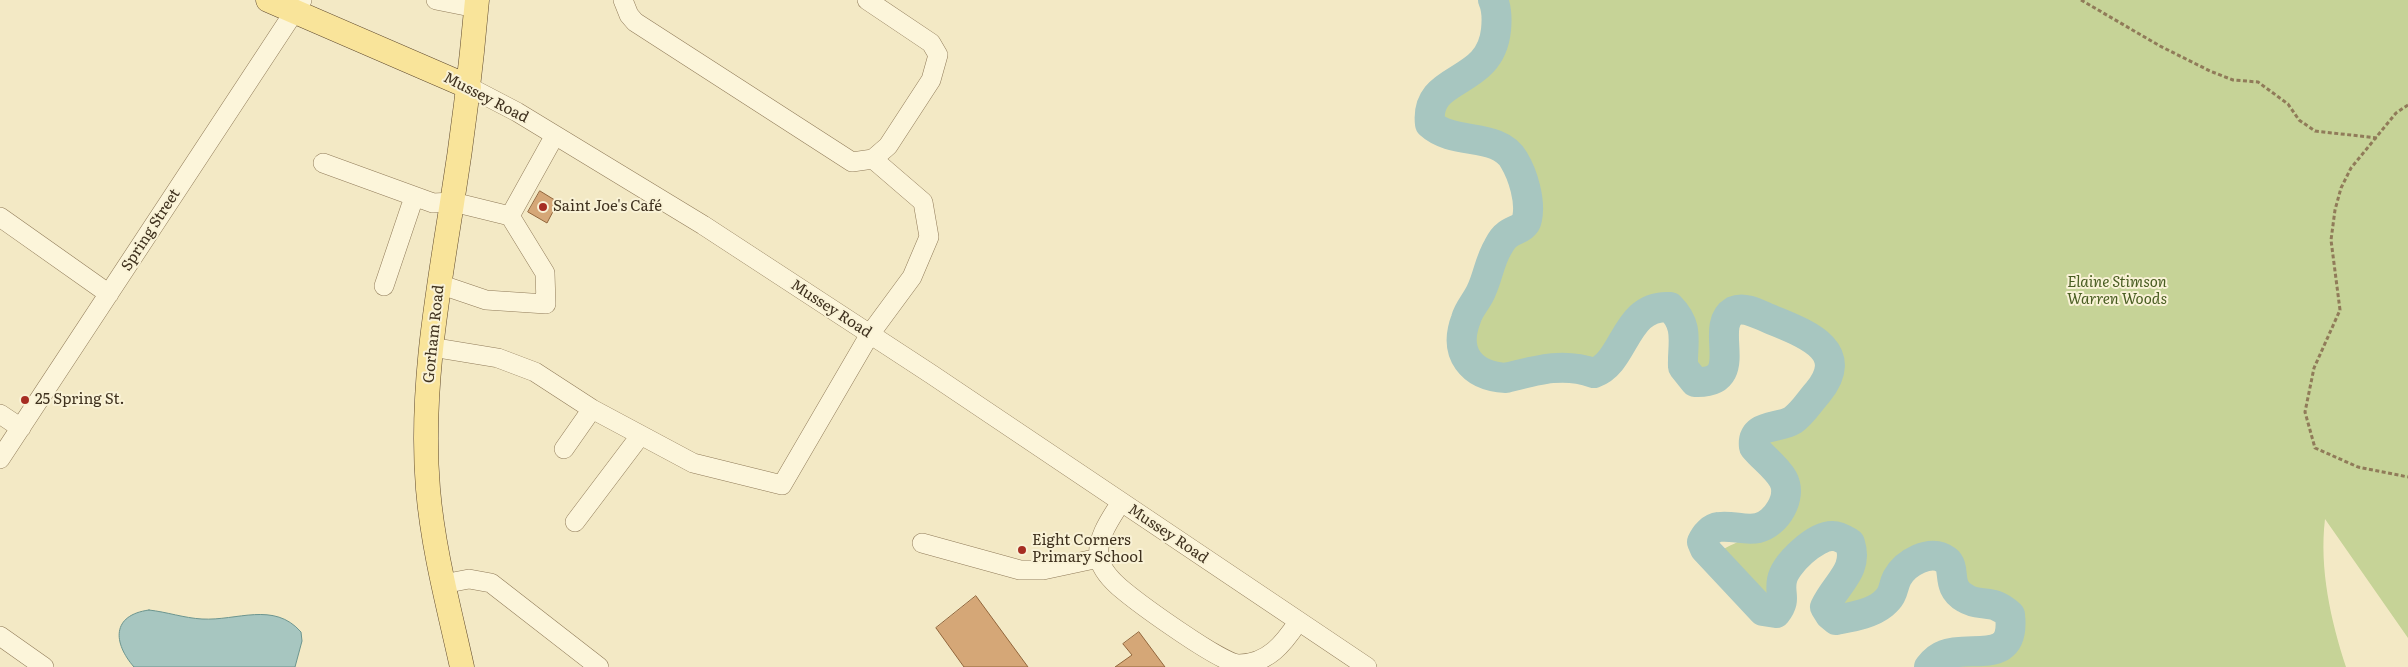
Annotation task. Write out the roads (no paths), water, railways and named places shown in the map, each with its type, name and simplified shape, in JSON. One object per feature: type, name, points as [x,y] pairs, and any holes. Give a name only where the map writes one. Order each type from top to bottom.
[{"type":"main road","name":"Mussey Road","points":[[268,0],[298,6],[469,87]]},
{"type":"main road","name":"Gorham Road","points":[[462,667],[443,584],[428,489],[426,426],[431,347],[469,87],[477,4]]},
{"type":"street","points":[[436,0],[477,4]]},
{"type":"street","points":[[623,0],[629,15],[635,22],[852,162],[874,159],[888,146],[931,80],[938,55],[931,43],[867,0]]},
{"type":"street","name":"Spring Street","points":[[0,459],[298,6]]},
{"type":"street","name":"Mussey Road","points":[[469,87],[555,135],[703,225],[870,334],[1367,667]]},
{"type":"street","points":[[510,216],[555,135]]},
{"type":"street","points":[[431,347],[498,358],[535,372],[592,409],[693,464],[782,485],[870,334],[912,278],[928,237],[923,202],[874,159]]},
{"type":"street","points":[[323,162],[433,203],[453,202],[510,216],[545,273],[546,304],[486,300],[439,284]]},
{"type":"street","points":[[384,286],[414,197]]},
{"type":"street","points":[[0,217],[109,294]]},
{"type":"street","points":[[564,449],[592,409]]},
{"type":"street","points":[[0,414],[21,428]]},
{"type":"street","points":[[575,522],[640,436]]},
{"type":"street","points":[[1121,502],[1100,542],[1099,558],[1105,570],[1124,591],[1220,657],[1234,664],[1255,662],[1268,656],[1285,641],[1298,622]]},
{"type":"street","points":[[922,543],[1020,570],[1043,570],[1099,558]]},
{"type":"street","points":[[443,584],[469,578],[491,583],[599,667]]},
{"type":"street","points":[[0,636],[44,667]]},
{"type":"water","points":[[149,610],[202,619],[254,615],[279,617],[301,632],[302,641],[295,667],[134,667],[122,649],[119,631],[122,624],[128,618]]},
{"type":"waterway","points":[[1493,0],[1497,22],[1491,49],[1482,62],[1471,72],[1447,87],[1437,96],[1431,108],[1430,124],[1440,131],[1487,142],[1507,151],[1517,166],[1527,196],[1528,212],[1526,222],[1522,227],[1506,236],[1500,244],[1493,257],[1480,293],[1467,315],[1462,342],[1468,360],[1483,373],[1506,378],[1550,368],[1572,368],[1594,373],[1605,367],[1613,358],[1634,324],[1643,314],[1655,309],[1670,307],[1683,328],[1683,367],[1695,382],[1711,380],[1720,374],[1724,365],[1724,329],[1727,319],[1734,311],[1752,312],[1809,337],[1820,345],[1827,354],[1830,364],[1827,377],[1818,392],[1797,417],[1787,423],[1761,430],[1754,439],[1754,447],[1777,470],[1786,486],[1786,494],[1781,509],[1771,521],[1758,528],[1716,528],[1709,532],[1702,542],[1705,549],[1763,611],[1776,613],[1782,600],[1782,580],[1789,566],[1802,552],[1818,540],[1826,537],[1840,537],[1850,543],[1852,553],[1849,569],[1825,607],[1836,620],[1867,613],[1883,604],[1891,594],[1901,572],[1919,559],[1933,556],[1946,560],[1951,568],[1955,589],[1959,594],[1970,601],[1997,606],[2010,615],[2010,631],[2006,642],[1999,648],[1955,652],[1940,657],[1929,667]]},
{"type":"place","name":"Saint Joe's Café","points":[[543,207]]},
{"type":"place","name":"25 Spring St.","points":[[25,400]]},
{"type":"place","name":"Eight Corners Primary School","points":[[1022,550]]},
{"type":"park label","name":"Elaine Stimson Warren Woods","points":[[2117,292]]}]
